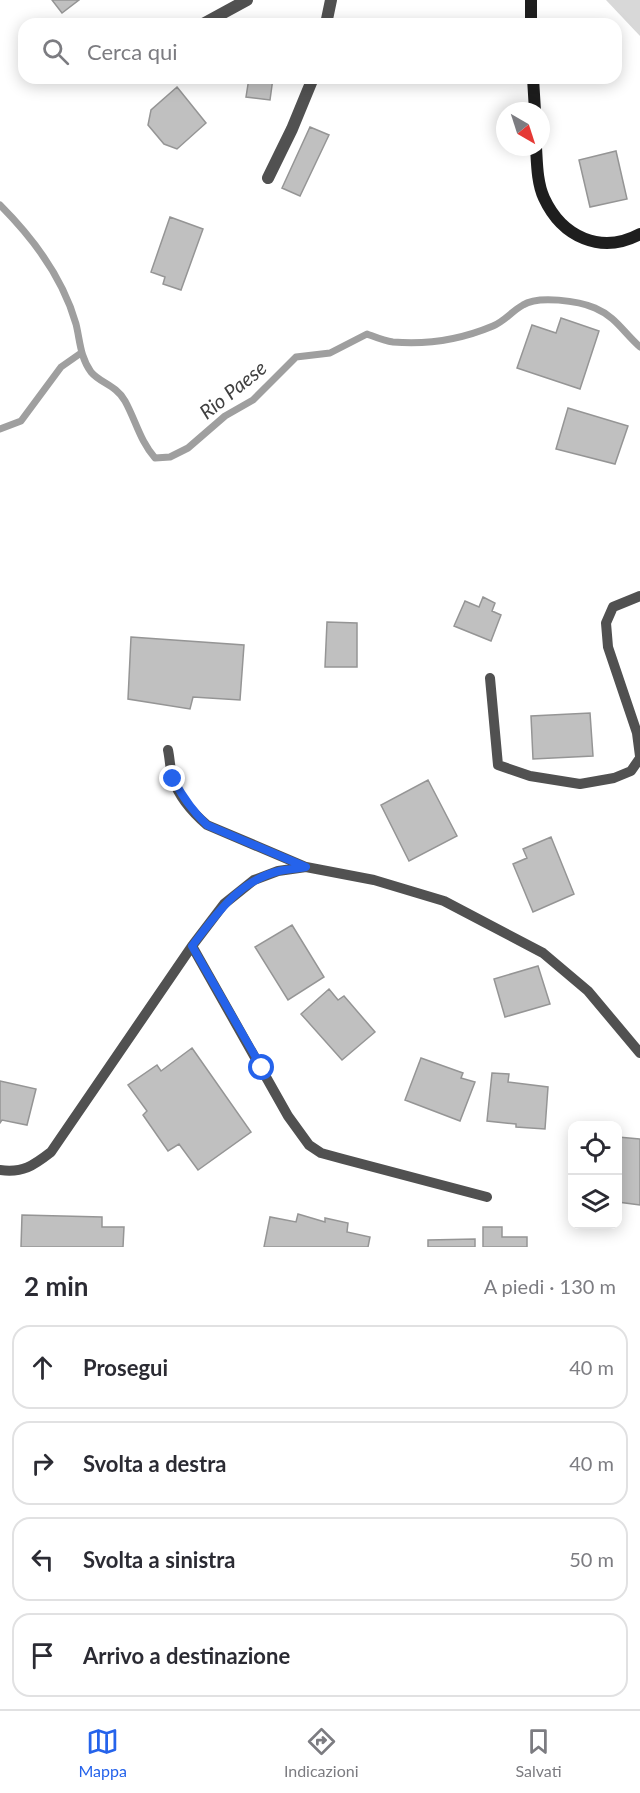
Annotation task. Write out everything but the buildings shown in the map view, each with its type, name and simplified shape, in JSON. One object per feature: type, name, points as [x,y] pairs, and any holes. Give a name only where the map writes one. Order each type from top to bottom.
[{"type":"street","points":[[214,18],[247,0]]},
{"type":"street","points":[[328,18],[332,0]]},
{"type":"street","points":[[531,0],[531,18]]},
{"type":"street","points":[[268,178],[311,84]]},
{"type":"street","points":[[533,84],[534,102]]},
{"type":"street","points":[[537,156],[543,196],[554,216],[570,232],[590,241],[610,243],[629,240],[640,234]]},
{"type":"lane","points":[[490,678],[498,765],[530,776],[580,784],[614,778],[631,771],[640,757],[637,733],[608,647],[606,623],[613,607],[640,596]]},
{"type":"lane","points":[[168,750],[173,779],[190,807],[207,825],[306,867],[374,880],[444,901],[543,953],[588,991],[640,1053]]},
{"type":"lane","points":[[0,1170],[13,1172],[34,1166],[51,1152],[192,946],[224,904],[254,880],[278,871],[306,867]]},
{"type":"lane","points":[[192,946],[288,1116],[309,1145],[321,1153],[487,1197]]},
{"type":"shaded area","points":[[606,0],[640,0],[640,36]]},
{"type":"waterway","name":"Rio Paese","points":[[0,205],[46,260],[70,307],[87,366],[95,376],[113,388],[125,401],[138,431],[155,458],[170,457],[188,448],[225,416],[253,400],[296,357],[330,353],[367,334],[393,342],[419,343],[444,340],[493,326],[530,302],[559,300],[588,305],[602,312],[614,320],[640,347]]},
{"type":"waterway","points":[[0,429],[21,421],[61,367],[81,353]]},
{"type":"route","points":[[173,779],[185,801],[207,825],[306,867],[278,871],[254,880],[224,904],[192,946],[262,1068]]}]
